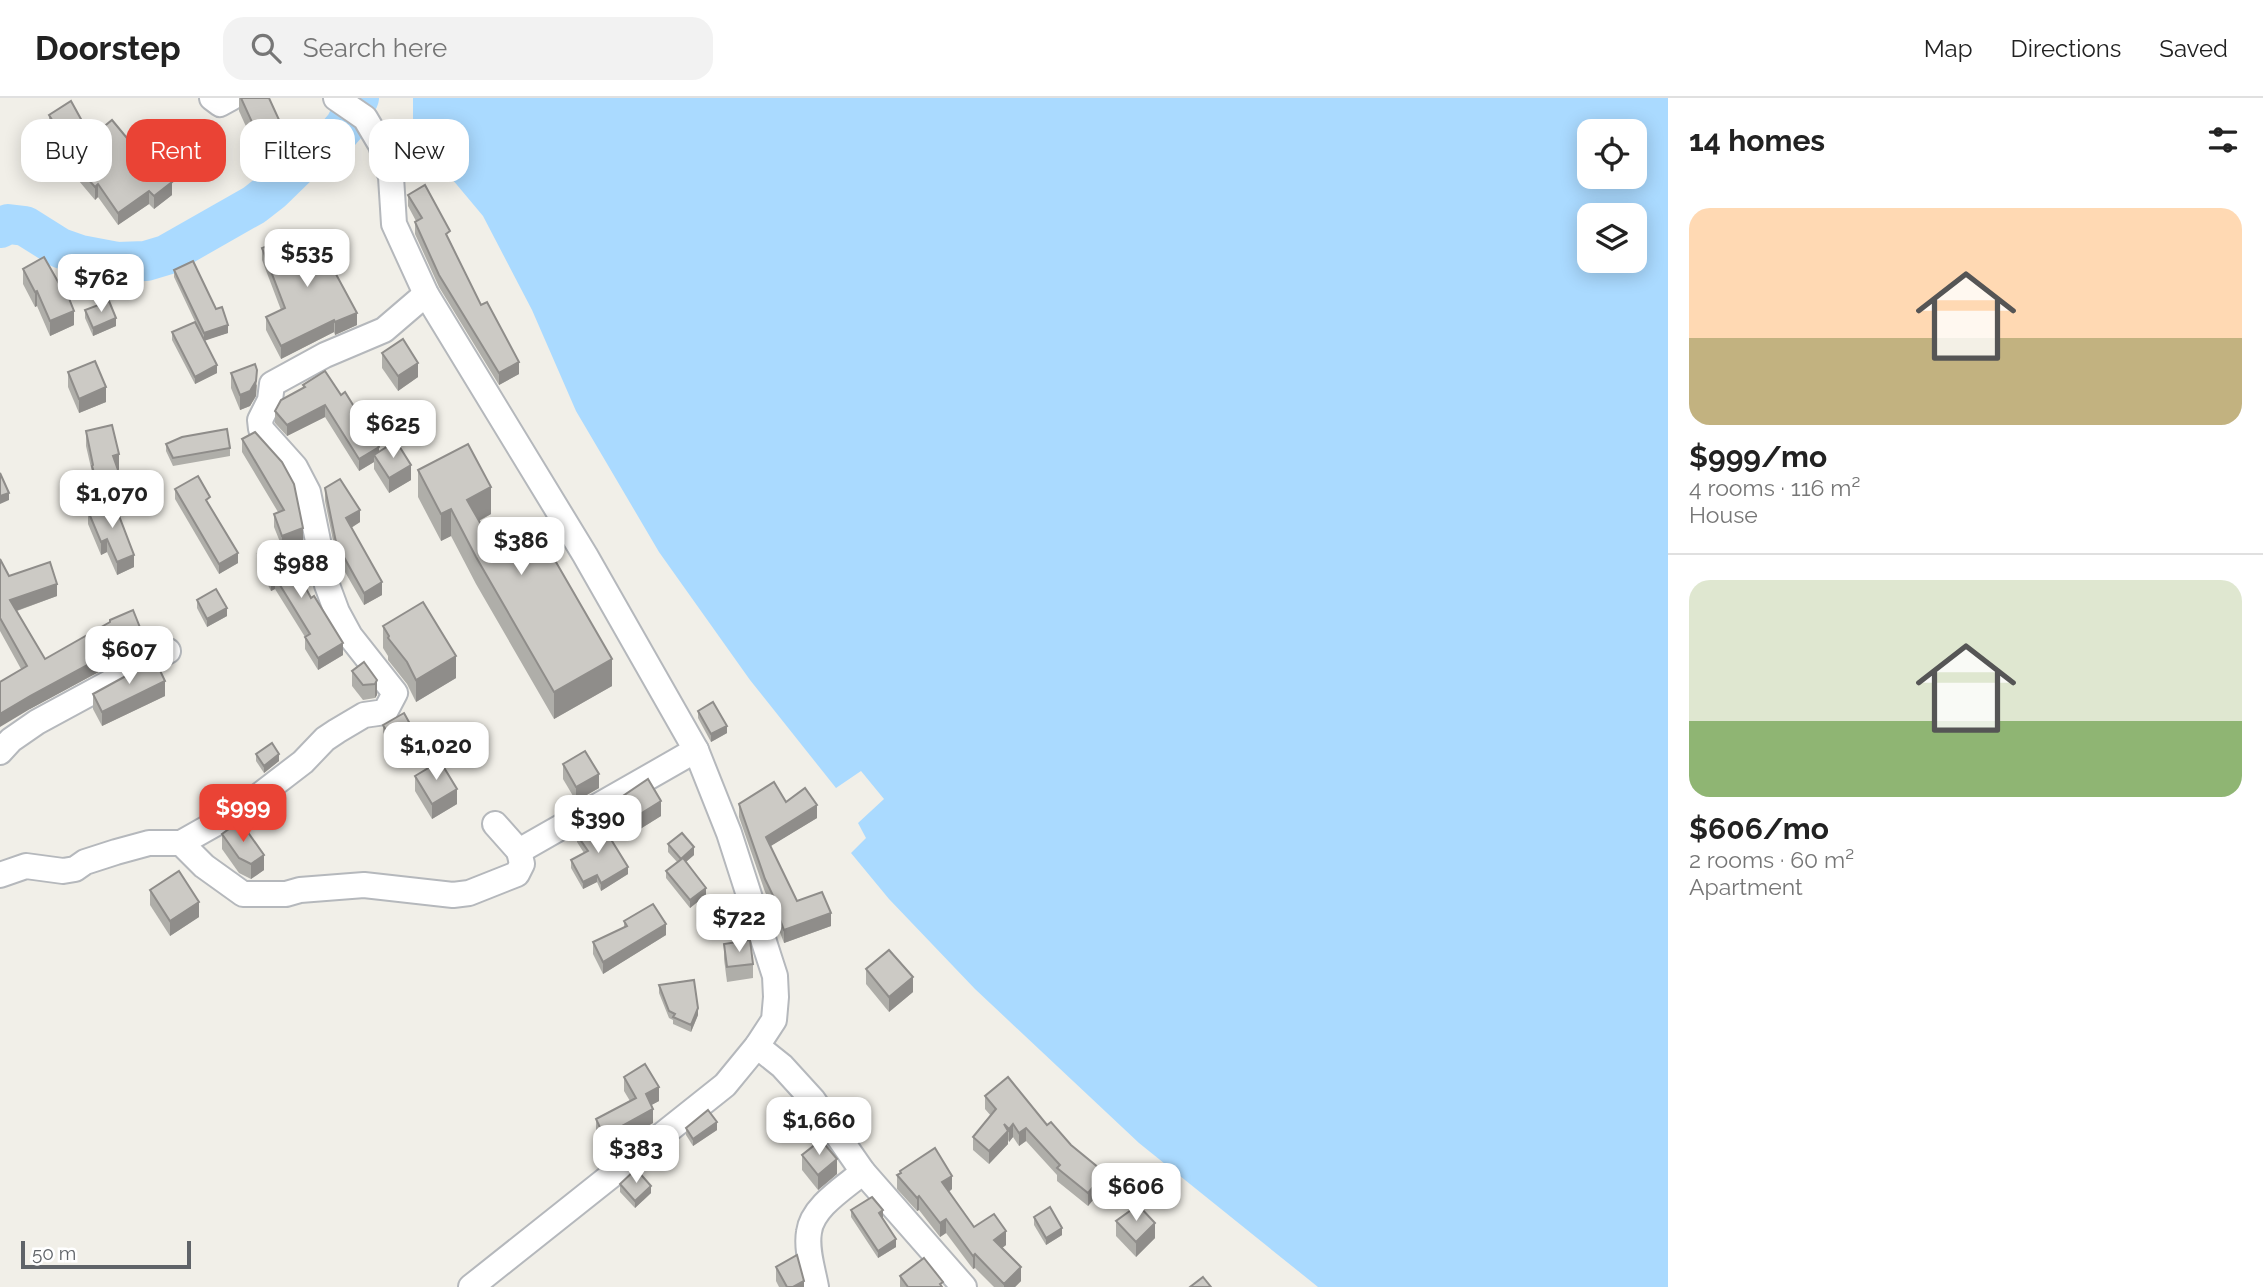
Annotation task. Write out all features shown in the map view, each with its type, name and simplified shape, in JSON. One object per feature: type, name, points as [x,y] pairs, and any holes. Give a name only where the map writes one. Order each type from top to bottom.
[{"type":"street","points":[[212,98],[220,104],[231,98]]},
{"type":"street","points":[[335,98],[365,118],[381,145],[391,177],[394,224],[426,294],[586,555],[696,750],[729,832],[775,976],[774,1020],[725,1085],[471,1287]]},
{"type":"street","points":[[0,875],[26,866],[63,871],[75,869],[85,862],[149,843],[181,843],[243,808],[303,762],[325,739],[337,731],[364,715],[385,712],[395,693],[350,636],[337,612],[327,585],[308,492],[295,467],[261,429],[260,420],[270,401],[272,384],[325,355],[384,330],[426,294]]},
{"type":"street","points":[[0,752],[11,740],[37,722],[168,651]]},
{"type":"street","points":[[519,850],[696,750]]},
{"type":"street","points":[[181,843],[204,866],[243,894],[286,894],[300,890],[365,885],[453,895],[469,893],[517,874],[522,864],[519,850],[495,824]]},
{"type":"street","points":[[757,1046],[782,1066],[813,1100],[863,1172],[964,1287]]},
{"type":"street","points":[[816,1287],[809,1230],[818,1210],[863,1172]]},
{"type":"water","points":[[351,98],[372,98],[360,109],[355,122],[355,119],[338,119]]},
{"type":"water","points":[[413,98],[1668,98],[1668,1287],[1318,1287],[1139,1143],[975,989],[889,899],[851,853],[866,838],[858,823],[884,799],[861,771],[836,788],[750,680],[659,552],[576,411],[532,310],[483,216],[455,182],[469,182],[469,119],[413,119]]},
{"type":"building","points":[[241,98],[269,98],[279,119],[251,119]]},
{"type":"building","points":[[71,101],[81,119],[52,119],[49,115]]},
{"type":"building","points":[[112,120],[126,137],[126,182],[172,182],[154,196],[149,191],[118,213],[98,184],[95,187],[91,182],[112,182]]},
{"type":"building","points":[[425,185],[450,231],[446,234],[481,305],[487,302],[519,362],[499,373],[439,275],[415,222],[422,218],[408,195]]},
{"type":"building","points":[[333,234],[346,257],[331,265],[357,313],[335,322],[334,320],[281,346],[266,317],[285,308],[262,248],[284,240],[290,259]]},
{"type":"building","points":[[44,257],[61,287],[64,286],[74,311],[50,321],[37,291],[35,292],[23,269]]},
{"type":"building","points":[[193,261],[216,309],[222,307],[228,325],[204,333],[174,270]]},
{"type":"building","points":[[109,301],[116,318],[93,328],[85,310]]},
{"type":"building","points":[[195,322],[217,365],[195,377],[172,332]]},
{"type":"building","points":[[403,339],[418,363],[398,376],[382,353]]},
{"type":"building","points":[[95,361],[106,387],[79,399],[68,372]]},
{"type":"building","points":[[255,364],[256,381],[250,391],[240,395],[231,373]]},
{"type":"building","points":[[325,371],[341,395],[345,392],[379,447],[359,459],[325,405],[287,425],[275,411],[281,400],[305,387],[303,385]]},
{"type":"building","points":[[112,425],[119,454],[113,456],[123,484],[100,492],[86,431]]},
{"type":"building","points":[[227,429],[230,448],[173,458],[166,444],[182,437]]},
{"type":"building","points":[[255,432],[282,462],[294,484],[303,528],[282,536],[274,514],[284,510],[242,439]]},
{"type":"building","points":[[396,441],[411,465],[389,478],[374,455]]},
{"type":"building","points":[[468,444],[491,487],[467,500],[494,547],[534,524],[612,659],[554,692],[451,509],[441,514],[418,470]]},
{"type":"building","points":[[0,473],[9,493],[0,496]]},
{"type":"building","points":[[198,476],[210,497],[206,500],[238,553],[219,564],[175,489]]},
{"type":"building","points":[[340,479],[360,510],[346,518],[382,582],[364,593],[345,559],[338,552],[325,488]]},
{"type":"building","points":[[113,500],[134,555],[117,562],[107,539],[101,542],[88,511]]},
{"type":"building","points":[[281,541],[311,598],[314,596],[343,643],[318,658],[305,637],[310,634],[275,577],[271,579],[258,554]]},
{"type":"building","points":[[0,559],[9,576],[50,562],[57,584],[10,600],[45,659],[110,620],[133,610],[143,635],[0,714],[0,682],[27,666],[0,618]]},
{"type":"building","points":[[216,589],[227,608],[207,619],[197,600]]},
{"type":"building","points":[[423,602],[456,656],[416,680],[383,626]]},
{"type":"building","points":[[155,660],[165,681],[102,712],[93,694]]},
{"type":"building","points":[[364,662],[377,680],[375,684],[363,685],[352,671]]},
{"type":"building","points":[[713,702],[727,726],[711,734],[698,711]]},
{"type":"building","points":[[404,713],[415,733],[394,744],[383,725]]},
{"type":"building","points":[[272,743],[279,754],[264,766],[256,754]]},
{"type":"building","points":[[585,751],[599,774],[576,787],[563,764]]},
{"type":"building","points":[[440,761],[457,789],[432,804],[415,776]]},
{"type":"building","points":[[648,779],[661,801],[632,819],[617,800]]},
{"type":"building","points":[[774,782],[786,802],[805,788],[817,805],[766,837],[797,901],[822,892],[831,913],[784,930],[776,909],[779,908],[765,879],[739,804]]},
{"type":"building","points":[[599,820],[628,867],[601,883],[597,875],[583,882],[571,860],[588,851],[577,835]]},
{"type":"building","points":[[240,821],[264,855],[251,864],[239,858],[222,834]]},
{"type":"building","points":[[682,833],[694,847],[681,859],[668,844]]},
{"type":"building","points":[[683,858],[706,888],[690,900],[666,871]]},
{"type":"building","points":[[179,871],[199,902],[170,921],[150,890]]},
{"type":"building","points":[[653,904],[666,924],[603,962],[593,942],[627,926],[624,921]]},
{"type":"building","points":[[750,940],[753,964],[727,967],[724,944]]},
{"type":"building","points":[[889,950],[913,977],[889,997],[866,969]]},
{"type":"building","points":[[694,980],[698,1008],[691,1025],[673,1017],[675,1014],[669,1011],[659,985]]},
{"type":"building","points":[[645,1064],[659,1087],[646,1094],[653,1109],[604,1136],[596,1119],[636,1098],[624,1077]]},
{"type":"building","points":[[1008,1077],[1047,1125],[1051,1122],[1071,1145],[1105,1173],[1088,1193],[1057,1168],[1060,1165],[1026,1128],[1019,1133],[1013,1124],[1009,1129],[1004,1124],[1008,1131],[989,1151],[973,1137],[996,1109],[985,1096]]},
{"type":"building","points":[[708,1110],[717,1122],[693,1139],[686,1128]]},
{"type":"building","points":[[821,1140],[837,1159],[818,1175],[802,1155]]},
{"type":"building","points":[[935,1148],[952,1176],[942,1182],[974,1227],[994,1214],[1006,1231],[994,1240],[1021,1267],[1004,1284],[975,1254],[973,1256],[946,1219],[940,1223],[919,1196],[917,1198],[897,1175]]},
{"type":"building","points":[[636,1169],[651,1186],[635,1201],[620,1184]]},
{"type":"building","points":[[872,1197],[883,1210],[879,1213],[896,1239],[878,1251],[851,1210]]},
{"type":"building","points":[[1138,1205],[1155,1223],[1136,1242],[1116,1221]]},
{"type":"building","points":[[1050,1207],[1062,1228],[1046,1238],[1034,1217]]},
{"type":"building","points":[[797,1255],[804,1281],[787,1287],[776,1267]]},
{"type":"building","points":[[924,1258],[943,1282],[940,1284],[942,1287],[908,1287],[900,1276]]},
{"type":"building","points":[[1203,1277],[1211,1287],[1190,1287]]},
{"type":"waterway","points":[[0,228],[8,224],[25,226],[60,248],[117,262],[146,261],[166,255],[254,205],[272,191],[311,153],[338,134],[359,98]]}]
